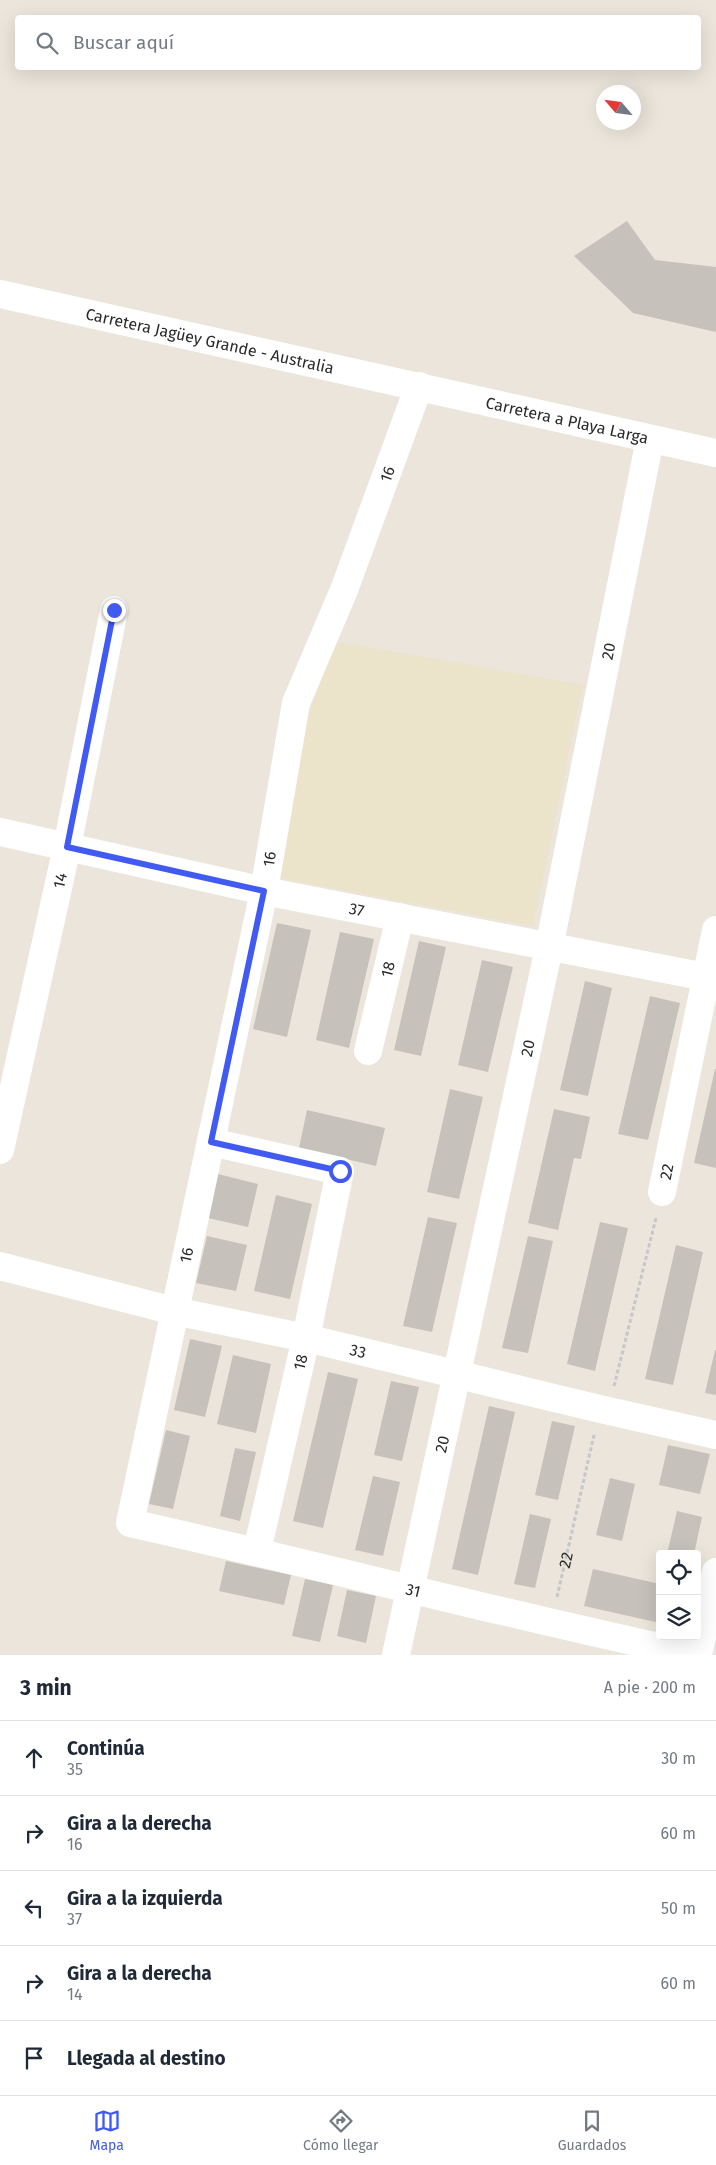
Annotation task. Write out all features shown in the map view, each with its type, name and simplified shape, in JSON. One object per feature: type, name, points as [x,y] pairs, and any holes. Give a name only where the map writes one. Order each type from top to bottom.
[{"type":"street","name":"Carretera Jagüey Grande - Australia","points":[[0,294],[419,386]]},
{"type":"street","name":"Carretera a Playa Larga","points":[[419,386],[716,453]]},
{"type":"street","name":"16","points":[[130,1523],[264,891],[296,703],[344,590],[419,386]]},
{"type":"street","name":"20","points":[[396,1655],[549,948],[650,439]]},
{"type":"street","name":"14","points":[[0,1150],[67,847],[114,610]]},
{"type":"street","name":"37","points":[[0,832],[264,891],[549,948],[711,978]]},
{"type":"street","name":"18","points":[[368,1051],[400,917]]},
{"type":"street","name":"22","points":[[662,1192],[711,978],[716,930]]},
{"type":"street","name":"18","points":[[211,1142],[340,1171],[306,1338],[256,1551]]},
{"type":"street","name":"33","points":[[0,1266],[174,1310],[306,1338],[716,1435]]},
{"type":"street","name":"31","points":[[130,1523],[256,1551],[551,1624],[697,1655]]},
{"type":"street","points":[[697,1655],[716,1572]]},
{"type":"path","name":"22","points":[[551,1624],[604,1410],[662,1192]]},
{"type":"shaded area","points":[[334,641],[583,685],[533,926],[280,878],[308,718]]},
{"type":"building","points":[[627,221],[655,260],[716,267],[716,332],[633,313],[574,256]]},
{"type":"building","points":[[277,923],[311,930],[287,1037],[253,1029]]},
{"type":"building","points":[[340,932],[374,939],[349,1048],[316,1040]]},
{"type":"building","points":[[419,941],[446,947],[421,1056],[394,1050]]},
{"type":"building","points":[[482,960],[513,967],[488,1072],[458,1065]]},
{"type":"building","points":[[585,981],[612,988],[588,1096],[560,1090]]},
{"type":"building","points":[[650,996],[680,1003],[648,1140],[618,1134]]},
{"type":"building","points":[[716,1069],[716,1168],[694,1163]]},
{"type":"building","points":[[450,1089],[483,1097],[459,1199],[427,1192]]},
{"type":"building","points":[[554,1109],[590,1117],[581,1159],[574,1158],[558,1230],[528,1223]]},
{"type":"building","points":[[307,1110],[385,1128],[376,1166],[299,1148]]},
{"type":"building","points":[[218,1174],[258,1184],[248,1227],[208,1218]]},
{"type":"building","points":[[276,1195],[312,1204],[290,1299],[254,1291]]},
{"type":"building","points":[[428,1217],[457,1223],[432,1332],[403,1326]]},
{"type":"building","points":[[600,1222],[628,1228],[595,1371],[567,1364]]},
{"type":"building","points":[[207,1236],[247,1245],[236,1291],[196,1283]]},
{"type":"building","points":[[528,1236],[553,1241],[528,1353],[502,1348]]},
{"type":"building","points":[[676,1245],[703,1252],[673,1385],[645,1379]]},
{"type":"building","points":[[190,1339],[222,1346],[205,1417],[174,1410]]},
{"type":"building","points":[[716,1350],[716,1395],[705,1393]]},
{"type":"building","points":[[233,1355],[271,1364],[256,1433],[217,1424]]},
{"type":"building","points":[[328,1372],[358,1379],[323,1528],[293,1521]]},
{"type":"building","points":[[391,1381],[419,1387],[402,1461],[374,1455]]},
{"type":"building","points":[[489,1406],[515,1412],[478,1575],[452,1569]]},
{"type":"building","points":[[552,1421],[575,1426],[558,1500],[535,1495]]},
{"type":"building","points":[[166,1430],[190,1436],[173,1509],[149,1504]]},
{"type":"building","points":[[668,1445],[710,1454],[700,1494],[659,1485]]},
{"type":"building","points":[[235,1448],[256,1452],[240,1521],[220,1516]]},
{"type":"building","points":[[373,1476],[400,1482],[383,1556],[355,1550]]},
{"type":"building","points":[[610,1478],[635,1484],[622,1541],[596,1535]]},
{"type":"building","points":[[677,1511],[702,1517],[695,1550],[668,1550]]},
{"type":"building","points":[[530,1514],[551,1519],[535,1588],[514,1584]]},
{"type":"building","points":[[226,1561],[291,1575],[284,1605],[219,1591]]},
{"type":"building","points":[[593,1569],[656,1583],[656,1622],[584,1606]]},
{"type":"building","points":[[305,1579],[333,1585],[320,1642],[292,1636]]},
{"type":"building","points":[[347,1590],[376,1596],[366,1643],[337,1636]]},
{"type":"route","points":[[114,610],[67,847],[264,891],[211,1142],[340,1171]]}]
